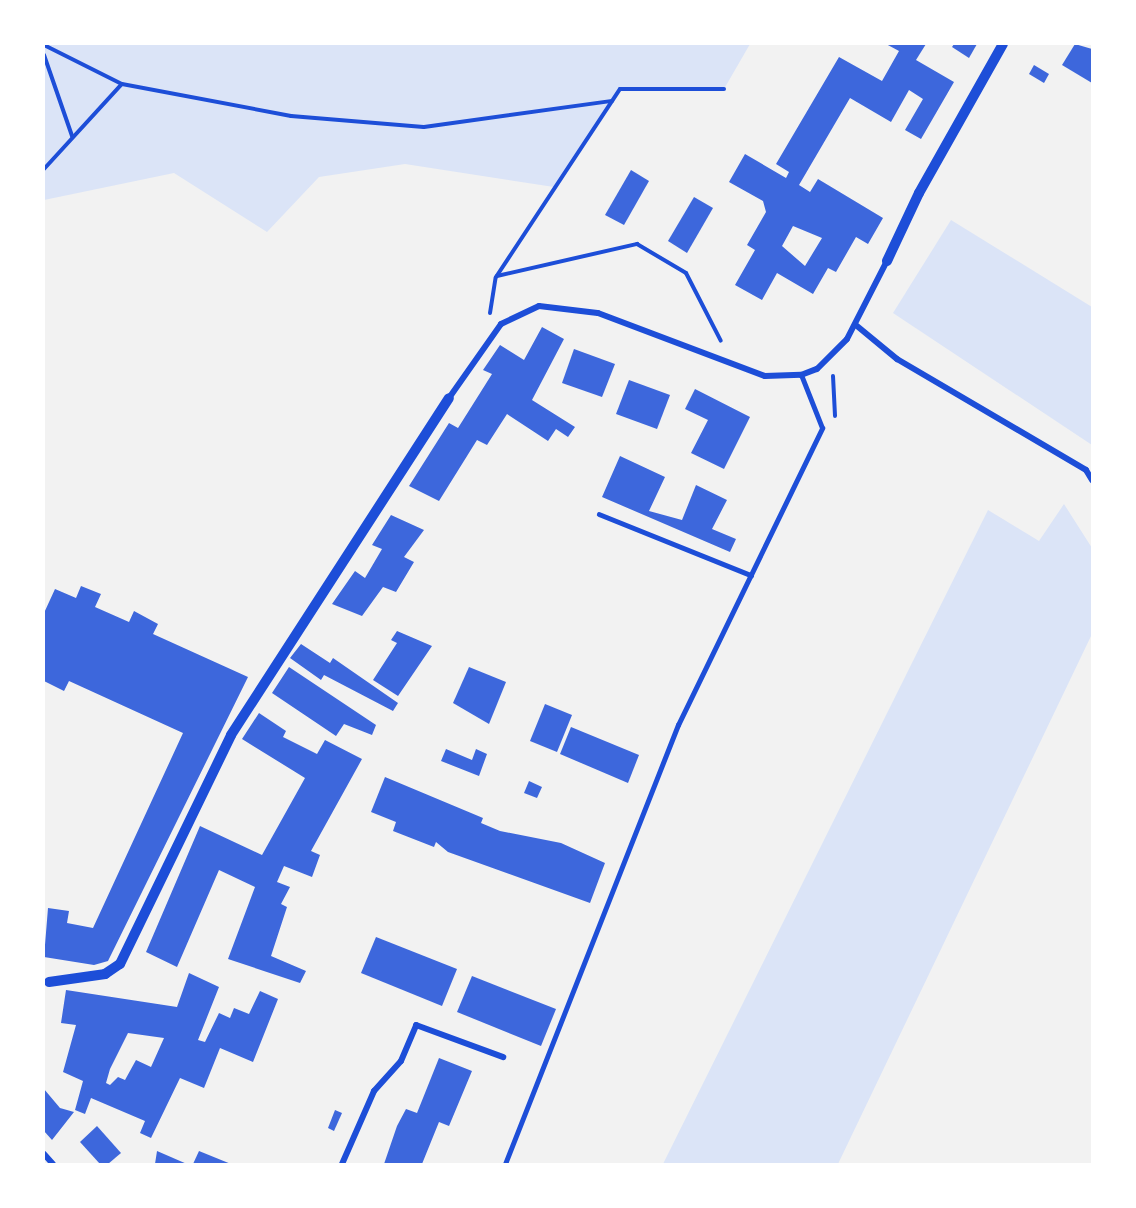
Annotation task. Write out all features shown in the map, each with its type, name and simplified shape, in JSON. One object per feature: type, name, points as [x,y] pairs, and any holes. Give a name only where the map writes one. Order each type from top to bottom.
[{"type":"street","points":[[46,982],[105,974],[120,964],[231,735],[484,345],[512,314],[555,305],[598,313],[765,376],[801,375],[830,358],[857,326],[919,193],[1004,44]]},
{"type":"street","points":[[857,326],[897,359],[1086,470],[1092,480]]},
{"type":"street","points":[[342,1164],[374,1091],[401,1061],[416,1025],[502,1057]]},
{"type":"street","points":[[44,1154],[53,1164]]},
{"type":"lane","points":[[505,1164],[678,725],[822,428],[801,375]]},
{"type":"lane","points":[[599,514],[751,575]]},
{"type":"path","points":[[44,45],[122,84],[291,116],[424,127],[612,101]]},
{"type":"path","points":[[44,55],[72,136]]},
{"type":"path","points":[[44,169],[122,84]]},
{"type":"path","points":[[484,345],[496,277],[620,89],[724,89]]},
{"type":"path","points":[[496,277],[637,244],[686,273],[734,366]]},
{"type":"shaded area","points":[[44,44],[750,44],[724,89],[620,89],[554,187],[405,164],[319,177],[267,232],[174,173],[44,200]]},
{"type":"shaded area","points":[[951,220],[1092,307],[1092,445],[893,313]]},
{"type":"shaded area","points":[[1064,504],[1092,548],[1092,634],[838,1164],[663,1164],[988,510],[1039,541]]},
{"type":"building","points":[[886,44],[926,44],[916,60],[954,82],[921,139],[905,130],[923,99],[909,90],[891,122],[850,98],[799,185],[810,192],[818,179],[883,218],[868,244],[856,237],[836,272],[828,268],[813,294],[777,273],[762,300],[735,285],[755,250],[747,245],[766,212],[763,201],[729,182],[745,154],[786,178],[789,172],[776,164],[839,57],[882,81],[899,51]],"holes":[[[793,226],[822,238],[805,266],[782,246]]]},
{"type":"building","points":[[954,44],[977,44],[969,58],[952,47]]},
{"type":"building","points":[[1075,44],[1092,49],[1092,83],[1062,65]]},
{"type":"building","points":[[1034,65],[1049,74],[1044,83],[1029,74]]},
{"type":"building","points":[[631,170],[649,181],[624,225],[605,215]]},
{"type":"building","points":[[694,197],[713,208],[687,253],[668,241]]},
{"type":"building","points":[[542,327],[564,339],[532,400],[575,427],[568,437],[556,429],[548,441],[507,414],[487,445],[477,440],[439,501],[409,486],[449,423],[458,428],[492,374],[483,370],[500,345],[524,360]]},
{"type":"building","points":[[574,349],[615,364],[602,397],[562,383]]},
{"type":"building","points":[[629,380],[670,395],[657,429],[616,414]]},
{"type":"building","points":[[695,389],[750,417],[724,469],[691,453],[708,420],[685,409]]},
{"type":"building","points":[[620,456],[665,477],[649,511],[682,520],[696,485],[727,500],[712,529],[736,539],[730,552],[602,497]]},
{"type":"building","points":[[391,515],[424,530],[404,557],[414,562],[396,592],[383,587],[362,616],[332,604],[355,571],[365,578],[382,549],[372,545]]},
{"type":"building","points":[[81,586],[101,594],[95,607],[129,622],[134,611],[158,624],[153,634],[248,677],[108,961],[94,965],[44,957],[48,908],[69,911],[67,923],[93,928],[183,733],[69,681],[64,691],[44,681],[44,613],[55,589],[76,598]]},
{"type":"building","points":[[397,631],[432,646],[398,696],[373,680],[397,643],[391,640]]},
{"type":"building","points":[[301,644],[330,663],[333,658],[398,703],[393,711],[324,675],[321,680],[290,658]]},
{"type":"building","points":[[289,667],[376,725],[372,735],[344,724],[336,736],[272,693]]},
{"type":"building","points":[[469,667],[506,682],[489,724],[453,703]]},
{"type":"building","points":[[545,704],[572,715],[557,752],[530,741]]},
{"type":"building","points":[[259,713],[286,731],[283,737],[317,754],[325,740],[362,759],[311,851],[320,855],[312,877],[284,866],[277,882],[290,887],[281,904],[287,907],[271,956],[306,971],[300,983],[228,959],[255,887],[219,870],[177,967],[146,952],[200,826],[262,855],[305,778],[242,739]]},
{"type":"building","points":[[571,727],[639,755],[628,783],[560,754]]},
{"type":"building","points":[[446,749],[472,760],[476,749],[487,754],[479,776],[441,761]]},
{"type":"building","points":[[385,777],[483,818],[481,823],[500,831],[561,843],[605,863],[590,903],[448,852],[436,842],[434,847],[393,831],[396,822],[371,812]]},
{"type":"building","points":[[529,781],[542,787],[537,798],[524,793]]},
{"type":"building","points":[[376,937],[457,969],[442,1006],[361,973]]},
{"type":"building","points":[[189,973],[219,987],[198,1040],[205,1042],[219,1013],[230,1018],[234,1008],[249,1014],[260,991],[278,999],[253,1062],[220,1048],[204,1088],[180,1078],[151,1138],[140,1133],[145,1121],[91,1098],[85,1114],[75,1110],[83,1081],[63,1072],[76,1025],[61,1023],[66,990],[177,1007]],"holes":[[[128,1033],[164,1038],[151,1067],[136,1060],[125,1080],[118,1077],[110,1085],[106,1083],[110,1069]]]},
{"type":"building","points":[[472,976],[556,1009],[541,1046],[457,1012]]},
{"type":"building","points":[[439,1058],[472,1071],[449,1126],[439,1122],[422,1164],[384,1164],[397,1126],[406,1109],[417,1113]]},
{"type":"building","points":[[44,1089],[60,1108],[74,1112],[52,1140],[44,1131]]},
{"type":"building","points":[[335,1110],[342,1113],[334,1131],[328,1128]]},
{"type":"building","points":[[97,1126],[121,1153],[108,1164],[100,1164],[80,1142]]},
{"type":"building","points":[[157,1151],[187,1164],[155,1164]]},
{"type":"building","points":[[199,1151],[231,1164],[193,1164]]}]
